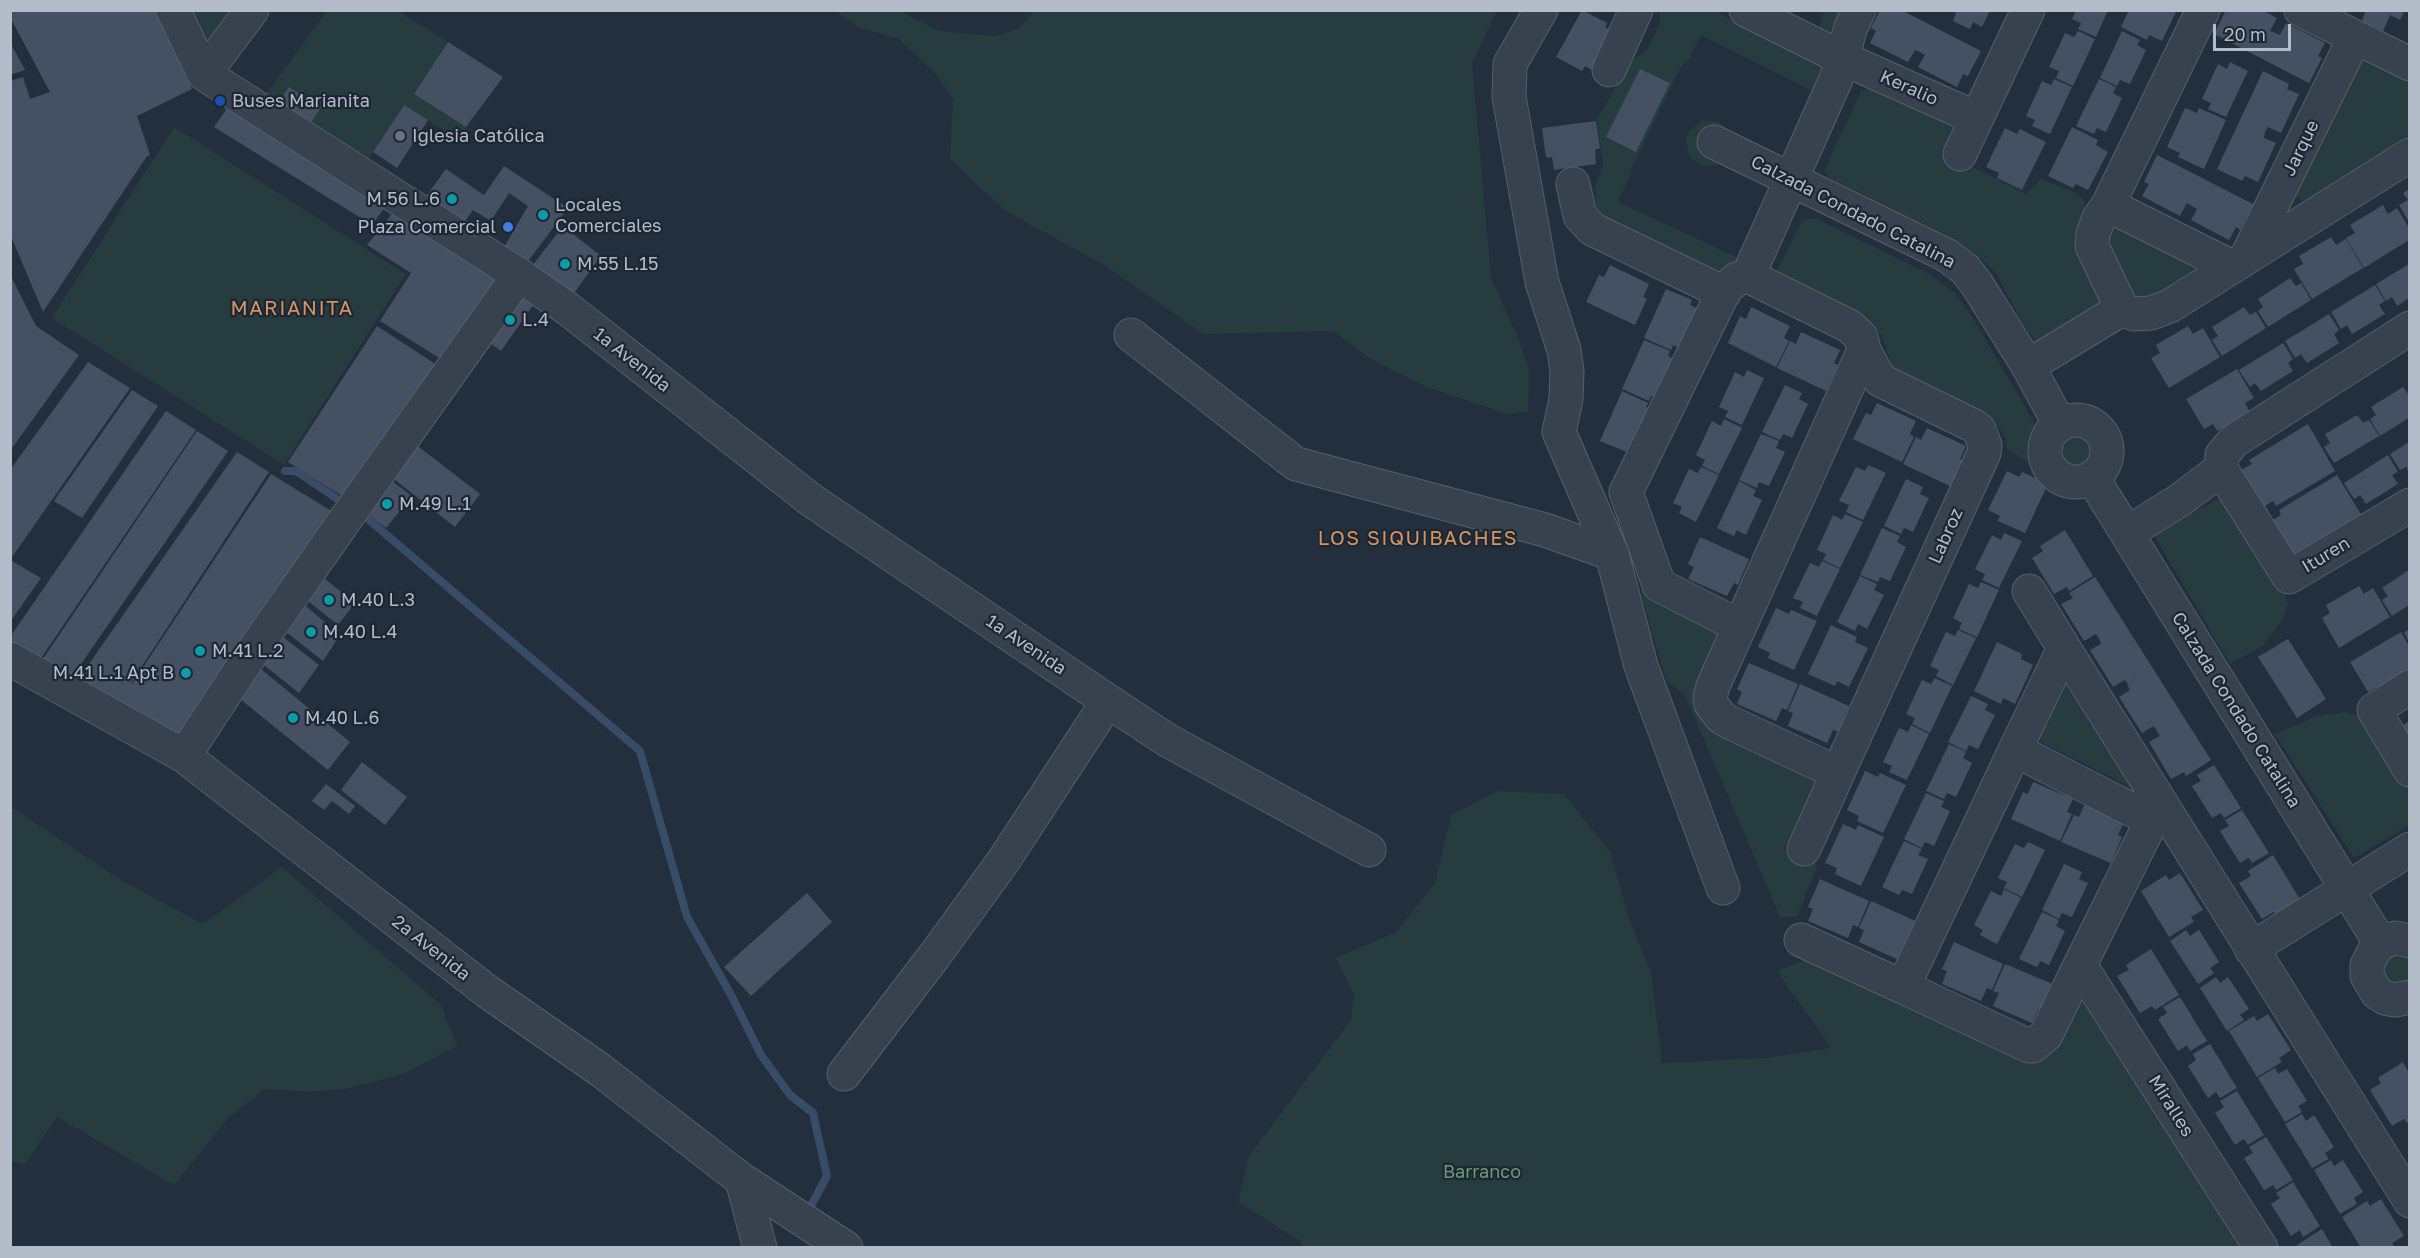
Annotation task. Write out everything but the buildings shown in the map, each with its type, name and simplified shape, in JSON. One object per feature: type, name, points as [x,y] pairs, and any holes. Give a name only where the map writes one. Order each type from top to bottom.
[{"type":"street","points":[[174,10],[204,74],[252,10]]},
{"type":"street","points":[[1540,10],[1510,64],[1509,97],[1542,282],[1564,350],[1567,371],[1566,399],[1559,432],[1612,554],[1641,666],[1723,888]]},
{"type":"street","points":[[1609,70],[1636,10]]},
{"type":"street","name":"Keralio","points":[[1746,10],[1804,24],[1842,58],[1976,118]]},
{"type":"street","points":[[1739,626],[1659,585],[1626,492],[1792,180],[1836,80],[1859,10]]},
{"type":"street","points":[[1960,154],[2028,10]]},
{"type":"street","points":[[2203,10],[2108,205],[2098,218],[2093,234],[2092,246],[2122,309],[2134,314],[2142,314],[2170,306],[2409,155]]},
{"type":"street","points":[[2301,10],[2409,64]]},
{"type":"street","name":"Jarque","points":[[2239,263],[2355,37]]},
{"type":"street","name":"1a Avenida","points":[[204,74],[519,275],[568,309],[811,500],[1108,701],[1167,740],[1369,850]]},
{"type":"street","name":"Calzada Condado Catalina","points":[[1726,148],[1946,255],[1965,269],[2028,366],[2060,424]]},
{"type":"street","name":"Labroz","points":[[1573,184],[1580,216],[1592,229],[1849,326],[1861,337],[1864,350],[1880,380],[1974,426],[1979,430],[1985,445],[1984,453],[1804,849]]},
{"type":"street","points":[[2108,205],[2239,263]]},
{"type":"street","points":[[184,756],[249,657],[519,275]]},
{"type":"street","points":[[2028,366],[2122,309]]},
{"type":"street","points":[[2127,533],[2180,500],[2221,470],[2222,455],[2234,441],[2409,328]]},
{"type":"street","points":[[1131,335],[1296,464],[1545,530],[1612,554]]},
{"type":"street","points":[[1838,773],[1729,722],[1714,710],[1710,697],[1739,626],[1864,350]]},
{"type":"street","points":[[2079,420],[2088,422],[2103,435],[2106,444],[2105,463],[2092,477],[2074,481],[2064,479],[2050,467],[2045,449],[2048,439],[2060,424],[2079,420]]},
{"type":"street","name":"Ituren","points":[[2221,470],[2289,577],[2409,505]]},
{"type":"street","name":"Calzada Condado Catalina","points":[[2092,477],[2347,889],[2395,943]]},
{"type":"street","points":[[2029,591],[2064,648],[2156,812],[2251,949],[2409,1201]]},
{"type":"street","points":[[1904,987],[2064,648]]},
{"type":"street","name":"2a Avenida","points":[[10,659],[184,756],[478,985],[606,1075],[742,1180],[846,1248]]},
{"type":"street","points":[[2409,687],[2374,710],[2409,770]]},
{"type":"street","points":[[844,1074],[1004,860],[1108,701]]},
{"type":"street","points":[[2015,750],[2156,812]]},
{"type":"street","points":[[1801,940],[2033,1046],[2046,1035],[2156,812]]},
{"type":"street","points":[[2251,949],[2409,849]]},
{"type":"street","points":[[2395,943],[2370,955],[2367,976],[2371,986],[2385,998],[2395,1000],[2409,997]]},
{"type":"street","name":"Miralles","points":[[2080,965],[2261,1248]]},
{"type":"street","points":[[742,1180],[760,1248]]},
{"type":"green space","points":[[178,11],[246,11],[205,65]]},
{"type":"green space","points":[[327,11],[398,11],[448,42],[414,94],[466,127],[457,139],[404,105],[363,167],[306,131],[321,107],[289,87],[274,110],[260,102]]},
{"type":"green space","points":[[836,11],[900,11],[939,31],[995,36],[1018,29],[1034,11],[1497,11],[1472,63],[1491,278],[1519,340],[1529,370],[1528,411],[1508,414],[1424,386],[1368,357],[1333,331],[1204,334],[1102,264],[1004,210],[950,159],[953,99],[934,72],[899,39],[860,28]]},
{"type":"green space","points":[[1659,11],[1714,11],[1815,60],[1825,71],[1825,97],[1701,35],[1690,58],[1681,67],[1632,167],[1618,202],[1745,261],[1732,269],[1706,271],[1599,217],[1596,209],[1595,186],[1603,165],[1597,119],[1632,60],[1647,50],[1660,22]]},
{"type":"green space","points":[[1824,11],[1847,11],[1836,31],[1830,34],[1821,31],[1819,27]]},
{"type":"green space","points":[[2360,58],[2409,76],[2409,138],[2312,199],[2301,200],[2293,193]]},
{"type":"green space","points":[[1870,88],[1949,124],[1957,134],[1947,154],[2026,194],[2041,179],[2074,192],[2084,200],[2086,214],[2076,239],[2076,253],[2098,287],[2101,305],[2042,341],[2035,339],[2023,325],[1996,273],[1977,255],[1942,233],[1832,179],[1824,171],[1861,91]]},
{"type":"green space","points":[[1703,120],[1719,122],[1731,133],[1725,161],[1719,165],[1704,166],[1691,158],[1688,152],[1686,138],[1690,130]]},
{"type":"green space","points":[[174,127],[406,274],[284,465],[52,318]]},
{"type":"green space","points":[[1814,218],[1926,272],[1955,293],[1975,321],[2039,431],[2038,460],[2043,472],[2007,449],[2000,429],[1980,412],[1902,375],[1892,366],[1882,336],[1872,323],[1782,280],[1776,272],[1803,220]]},
{"type":"green space","points":[[2113,224],[2195,265],[2193,275],[2157,299],[2136,300],[2104,236]]},
{"type":"green space","points":[[2076,428],[2092,435],[2099,451],[2092,467],[2076,474],[2060,467],[2053,451],[2060,435]]},
{"type":"green space","points":[[2221,497],[2284,591],[2288,605],[2280,624],[2262,646],[2230,664],[2154,535]]},
{"type":"green space","points":[[1640,590],[1720,632],[1701,686],[1818,781],[1801,827],[1790,835],[1784,848],[1818,864],[1797,917],[1780,917],[1685,695],[1666,680]]},
{"type":"green space","points":[[2061,678],[2132,788],[2033,738]]},
{"type":"green space","points":[[2345,712],[2367,719],[2409,791],[2409,825],[2354,858],[2275,734],[2317,716]]},
{"type":"green space","name":"Barranco","points":[[1498,791],[1564,794],[1610,852],[1628,915],[1651,973],[1662,1063],[1766,1058],[1831,1048],[1777,971],[1808,958],[2027,1059],[2076,1004],[2084,1003],[2093,1006],[2245,1247],[1302,1248],[1301,1242],[1238,1202],[1249,1156],[1351,1020],[1354,994],[1336,958],[1396,932],[1435,883],[1451,815]]},
{"type":"green space","points":[[11,807],[119,879],[203,924],[282,867],[441,1005],[457,1046],[406,1073],[346,1089],[309,1092],[265,1089],[228,1118],[174,1185],[57,1117],[25,1164],[11,1162]]},
{"type":"green space","points":[[2409,950],[2409,989],[2399,993],[2374,964],[2377,957]]},
{"type":"waterway","points":[[285,471],[296,471],[345,504]]},
{"type":"waterway","points":[[361,513],[640,751],[687,917],[731,995],[761,1055],[790,1095],[813,1113],[827,1176],[807,1213]]},
{"type":"place","name":"Buses Marianita","points":[[220,101]]},
{"type":"place","name":"Iglesia Católica","points":[[400,136]]},
{"type":"place","name":"M.56 L.6","points":[[452,199]]},
{"type":"place","name":"Locales Comerciales","points":[[543,215]]},
{"type":"place","name":"Plaza Comercial","points":[[508,227]]},
{"type":"place","name":"M.55 L.15","points":[[565,264]]},
{"type":"place","name":"L.4","points":[[510,320]]},
{"type":"place","name":"M.49 L.1","points":[[387,504]]},
{"type":"place","name":"M.40 L.3","points":[[329,600]]},
{"type":"place","name":"M.40 L.4","points":[[311,632]]},
{"type":"place","name":"M.41 L.2","points":[[200,651]]},
{"type":"place","name":"M.41 L.1 Apt B","points":[[186,673]]},
{"type":"place","name":"M.40 L.6","points":[[293,718]]},
{"type":"district","name":"MARIANITA","points":[[292,309]]},
{"type":"district","name":"LOS SIQUIBACHES","points":[[1418,539]]}]
